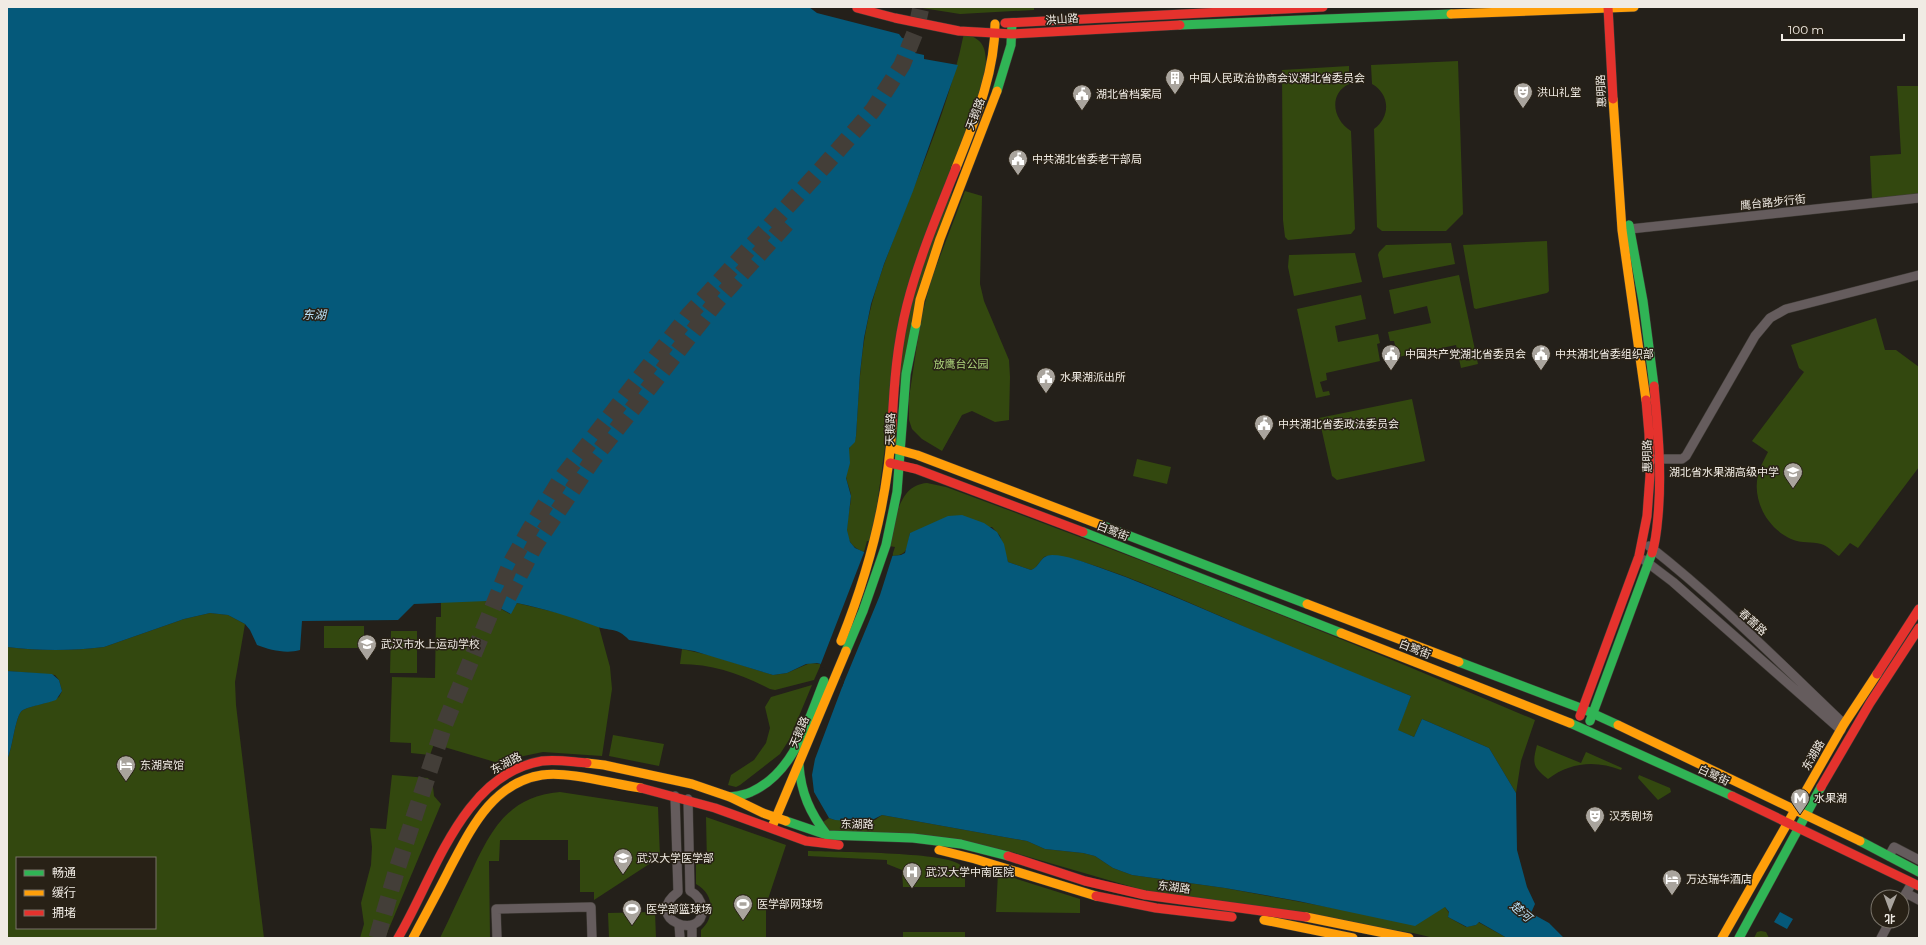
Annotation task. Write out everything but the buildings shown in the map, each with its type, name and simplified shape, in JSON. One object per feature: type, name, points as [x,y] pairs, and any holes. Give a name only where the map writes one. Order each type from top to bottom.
[{"type":"main road","name":"洪山路","points":[[855,7],[944,23],[971,25],[1323,7]]},
{"type":"main road","name":"洪山路","points":[[855,7],[945,28],[1012,34],[1212,23],[1634,7]]},
{"type":"main road","name":"惠明路","points":[[1577,726],[1643,541],[1647,515],[1650,459],[1648,419],[1622,230],[1608,8]]},
{"type":"main road","name":"天鹅路","points":[[730,797],[739,796],[759,788],[784,766],[829,681],[871,591],[886,545],[894,509],[902,450],[903,404],[906,374],[920,300],[940,239],[1009,55],[1012,23]]},
{"type":"main road","name":"天鹅路","points":[[771,829],[798,765],[829,681],[862,588],[876,543],[890,463],[895,372],[910,295],[930,236],[958,166],[982,97],[993,58],[995,24]]},
{"type":"main road","name":"惠明路","points":[[1587,730],[1653,549],[1658,522],[1660,460],[1658,418],[1648,337],[1630,229],[1618,172]]},
{"type":"main road","name":"白鹭街","points":[[891,448],[902,450],[1593,713],[1796,808],[1919,872]]},
{"type":"main road","name":"白鹭街","points":[[890,463],[916,470],[1045,517],[1587,730],[1916,884]]},
{"type":"main road","name":"东湖路","points":[[1722,938],[1843,727],[1919,609]]},
{"type":"main road","name":"东湖路","points":[[1739,938],[1853,731],[1891,668],[1919,628]]},
{"type":"main road","name":"东湖路","points":[[398,938],[411,916],[462,817],[485,790],[516,769],[540,761],[580,761],[667,778],[730,797],[776,818],[827,835],[913,838],[961,844],[995,852],[1085,881],[1131,892],[1168,899],[1310,917],[1409,938]]},
{"type":"main road","points":[[798,765],[802,793],[810,813],[827,835]]},
{"type":"main road","name":"东湖路","points":[[413,938],[478,818],[494,800],[521,781],[542,775],[564,775],[632,786],[675,796],[806,841],[824,844],[936,850],[974,857],[1081,892],[1113,900],[1160,909],[1266,921],[1311,928],[1353,938]]},
{"type":"street","name":"鹰台路步行街","points":[[1630,229],[1919,198]]},
{"type":"street","points":[[1650,459],[1682,459],[1686,456],[1755,336],[1765,323],[1777,313],[1800,304],[1919,275]]},
{"type":"street","name":"春蕾路","points":[[1643,541],[1763,647],[1843,727]]},
{"type":"street","name":"春蕾路","points":[[1638,556],[1673,582],[1843,727]]},
{"type":"street","points":[[675,796],[678,892],[668,901],[667,910],[670,919],[679,925],[692,925],[699,919],[702,909],[699,899],[690,891],[688,800]]},
{"type":"street","points":[[1889,856],[1894,847],[1919,860]]},
{"type":"street","points":[[497,938],[496,908],[591,907],[592,938]]},
{"type":"street","points":[[679,925],[680,938]]},
{"type":"street","points":[[692,925],[692,938]]},
{"type":"street","points":[[1308,938],[1311,928]]},
{"type":"street","points":[[1881,938],[1886,929]]},
{"type":"green space","points":[[916,7],[1034,7],[1034,10],[960,14]]},
{"type":"green space","points":[[964,33],[976,38],[982,45],[985,54],[986,67],[887,432],[872,542],[867,541],[864,552],[855,548],[850,542],[848,535],[847,528],[851,495],[846,474],[849,463],[849,449],[856,436],[861,369],[868,320],[885,261],[942,114]]},
{"type":"green space","points":[[1458,61],[1463,214],[1446,231],[1382,231],[1377,227],[1374,129],[1380,124],[1386,112],[1386,106],[1385,99],[1382,94],[1378,88],[1372,84],[1371,65]]},
{"type":"green space","points":[[1349,66],[1349,84],[1342,88],[1338,94],[1335,107],[1340,120],[1351,131],[1355,229],[1351,234],[1288,240],[1285,237],[1283,220],[1282,70]]},
{"type":"green space","points":[[1897,86],[1919,86],[1919,195],[1872,199],[1870,156],[1901,154]]},
{"type":"green space","name":"放鹰台公园","points":[[965,191],[982,196],[980,284],[984,301],[1009,360],[1009,420],[995,422],[972,411],[962,415],[942,451],[922,439],[912,429],[909,420],[909,398],[921,318],[931,280]]},
{"type":"green space","points":[[1547,241],[1549,291],[1547,293],[1476,309],[1474,308],[1463,245]]},
{"type":"green space","points":[[1451,243],[1455,264],[1383,278],[1378,255],[1386,245]]},
{"type":"green space","points":[[1355,253],[1362,282],[1294,296],[1288,267],[1289,255]]},
{"type":"green space","points":[[1459,275],[1478,364],[1461,368],[1456,345],[1398,357],[1394,341],[1390,341],[1388,332],[1431,323],[1427,306],[1394,314],[1389,290]]},
{"type":"green space","points":[[1361,295],[1366,319],[1335,326],[1338,342],[1378,334],[1380,343],[1377,344],[1380,361],[1326,373],[1327,380],[1320,382],[1323,392],[1329,391],[1330,395],[1316,398],[1297,309]]},
{"type":"green space","points":[[1876,318],[1885,350],[1896,350],[1919,367],[1919,467],[1858,548],[1850,543],[1839,556],[1823,545],[1791,539],[1782,534],[1768,521],[1759,503],[1757,484],[1759,472],[1768,452],[1752,441],[1804,372],[1799,368],[1791,345]]},
{"type":"green space","points":[[1412,399],[1425,461],[1337,480],[1332,476],[1319,418]]},
{"type":"green space","points":[[1137,459],[1171,467],[1167,484],[1133,476]]},
{"type":"green space","points":[[927,483],[946,487],[1168,571],[1316,629],[1535,720],[1521,761],[1516,793],[1489,748],[1422,719],[1414,737],[1397,730],[1411,696],[1315,658],[1175,596],[1131,579],[1092,565],[1062,557],[1044,557],[1035,568],[1031,570],[1008,562],[1000,536],[992,527],[910,533],[904,552],[902,554],[892,556],[895,547],[889,546],[899,506],[909,490],[917,485]]},
{"type":"green space","points":[[469,600],[487,601],[510,614],[517,603],[567,615],[599,627],[610,667],[612,689],[602,756],[543,752],[495,762],[434,744],[430,755],[411,753],[411,743],[390,742],[392,677],[435,678],[436,617],[441,617],[441,602]]},
{"type":"green space","name":"东湖宾馆","points":[[210,613],[228,615],[245,624],[235,682],[236,705],[264,938],[7,938],[7,760],[20,713],[23,710],[46,703],[59,697],[62,691],[59,680],[55,675],[7,671],[7,647],[56,650],[104,647],[184,619]]},
{"type":"green space","points":[[324,626],[364,626],[364,648],[324,648]]},
{"type":"green space","points":[[391,631],[417,631],[417,673],[390,673]]},
{"type":"green space","points":[[682,649],[713,656],[773,675],[787,673],[810,663],[821,664],[814,680],[775,690],[737,674],[704,666],[680,664]]},
{"type":"green space","points":[[812,685],[789,740],[780,754],[740,785],[736,787],[728,785],[731,775],[754,760],[766,743],[770,728],[765,707],[771,697]]},
{"type":"green space","points":[[613,735],[664,744],[659,766],[609,756]]},
{"type":"green space","points":[[1537,745],[1581,763],[1586,752],[1622,768],[1621,770],[1602,765],[1583,764],[1565,769],[1548,779],[1535,765],[1534,757]]},
{"type":"green space","points":[[392,775],[428,778],[433,787],[434,796],[441,804],[385,938],[360,938],[364,924],[361,903],[371,865],[372,847],[370,828],[386,829]]},
{"type":"green space","points":[[1639,775],[1670,788],[1671,792],[1658,800],[1638,778]]},
{"type":"green space","points":[[560,792],[658,807],[660,857],[594,900],[594,892],[580,892],[580,860],[568,860],[568,840],[500,840],[499,861],[489,861],[490,938],[440,938],[476,861],[492,832],[513,809],[526,801],[541,795]]},
{"type":"green space","points":[[882,815],[1027,841],[1045,849],[1083,853],[1095,856],[1113,868],[1132,875],[1225,888],[1344,910],[1445,907],[1449,913],[1448,917],[1466,927],[1476,925],[1478,922],[1507,938],[1434,938],[1413,933],[1146,891],[1012,852],[829,831],[823,822],[829,818],[835,820],[875,820]]},
{"type":"green space","points":[[706,817],[786,845],[766,905],[766,938],[701,938],[701,930],[706,924],[711,912],[711,906],[706,893],[696,884],[696,864],[707,864]]},
{"type":"green space","points":[[808,851],[911,855],[949,860],[959,864],[963,869],[965,875],[965,887],[903,887],[902,870],[887,864],[887,860],[808,856]]},
{"type":"green space","points":[[998,873],[1080,899],[1080,913],[996,912]]},
{"type":"green space","name":"医学部篮球场","points":[[655,912],[656,938],[609,938],[608,913]]},
{"type":"green space","points":[[903,932],[965,932],[965,938],[903,938]]},
{"type":"green space","points":[[1757,932],[1766,932],[1769,938],[1754,938]]},
{"type":"water","name":"东湖","points":[[7,7],[809,7],[817,13],[899,34],[902,38],[917,41],[915,53],[924,55],[924,59],[958,65],[913,191],[884,264],[871,304],[864,338],[860,373],[856,436],[855,442],[849,448],[850,463],[846,478],[851,496],[847,530],[850,542],[855,548],[864,552],[892,556],[901,555],[905,553],[910,533],[948,516],[962,515],[984,523],[997,532],[1004,544],[1008,562],[1031,570],[1042,559],[1052,555],[1063,556],[1081,561],[1153,588],[1411,696],[1398,730],[1414,737],[1422,719],[1489,748],[1516,793],[1517,850],[1527,887],[1535,904],[1531,913],[1549,923],[1564,938],[1507,938],[1479,922],[1476,925],[1467,927],[1448,917],[1449,912],[1445,907],[1415,926],[1298,901],[1225,888],[1132,875],[1113,868],[1095,856],[1083,853],[1045,849],[1027,841],[882,815],[868,822],[835,820],[829,818],[814,792],[812,775],[815,759],[844,682],[821,664],[806,664],[787,673],[773,675],[694,651],[629,640],[616,631],[600,628],[557,613],[517,603],[511,614],[487,601],[414,604],[398,620],[302,621],[300,650],[289,652],[278,651],[257,645],[250,630],[245,624],[228,615],[210,613],[184,619],[104,647],[56,650],[7,647]]},
{"type":"water","points":[[7,671],[52,674],[59,680],[62,691],[56,700],[27,708],[20,713],[7,760]]},
{"type":"water","points":[[1780,912],[1793,919],[1787,929],[1774,922]]},
{"type":"pier","points":[[865,550],[893,554],[880,595],[842,687],[841,679],[820,666]]},
{"type":"tunnel","points":[[377,938],[397,869],[444,726],[511,563],[529,531],[561,479],[688,316],[873,110],[902,65],[916,30],[921,7]]},
{"type":"tunnel","points":[[508,597],[535,545],[594,458],[717,301],[787,223]]},
{"type":"traffic: fast","points":[[1180,25],[1451,14]]},
{"type":"traffic: fast","points":[[997,91],[1011,45],[1012,23]]},
{"type":"traffic: fast","points":[[1629,225],[1643,301],[1654,386]]},
{"type":"traffic: fast","points":[[846,651],[863,611],[886,545],[897,492],[906,374],[916,324]]},
{"type":"traffic: fast","points":[[1101,525],[1307,604]]},
{"type":"traffic: fast","points":[[1083,532],[1341,633]]},
{"type":"traffic: fast","points":[[1590,721],[1652,553]]},
{"type":"traffic: fast","points":[[1459,662],[1583,709],[1618,725]]},
{"type":"traffic: fast","points":[[730,797],[744,795],[766,783],[789,759],[805,729],[824,681]]},
{"type":"traffic: fast","points":[[1570,723],[1732,796]]},
{"type":"traffic: fast","points":[[799,765],[802,785],[807,802],[811,811],[827,835]]},
{"type":"traffic: fast","points":[[1739,938],[1821,787]]},
{"type":"traffic: fast","points":[[786,821],[827,835],[913,838],[961,844],[1008,856]]},
{"type":"traffic: fast","points":[[1860,841],[1919,872]]},
{"type":"traffic: slow","points":[[1451,14],[1634,7]]},
{"type":"traffic: slow","points":[[956,168],[982,98],[991,61],[995,24]]},
{"type":"traffic: slow","points":[[916,324],[920,300],[940,239],[997,91]]},
{"type":"traffic: slow","points":[[1613,99],[1622,230],[1646,400]]},
{"type":"traffic: slow","points":[[841,641],[860,588],[876,535],[886,481],[892,425]]},
{"type":"traffic: slow","points":[[891,448],[917,455],[1101,525]]},
{"type":"traffic: slow","points":[[1307,604],[1459,662]]},
{"type":"traffic: slow","points":[[1341,633],[1570,723]]},
{"type":"traffic: slow","points":[[772,827],[846,651]]},
{"type":"traffic: slow","points":[[1722,938],[1844,724],[1877,674]]},
{"type":"traffic: slow","points":[[1618,725],[1860,841]]},
{"type":"traffic: slow","points":[[587,763],[604,765],[692,784],[730,797],[763,813],[786,821]]},
{"type":"traffic: slow","points":[[413,938],[466,838],[485,810],[509,787],[525,780],[542,775],[553,774],[578,776],[641,788]]},
{"type":"traffic: slow","points":[[939,850],[975,859],[1096,896]]},
{"type":"traffic: slow","points":[[1306,917],[1409,938]]},
{"type":"traffic: slow","points":[[1264,920],[1353,938]]},
{"type":"traffic: jam","points":[[1005,23],[1323,7]]},
{"type":"traffic: jam","points":[[1608,7],[1613,99]]},
{"type":"traffic: jam","points":[[857,8],[895,18],[959,31],[1012,34],[1180,25]]},
{"type":"traffic: jam","points":[[892,425],[896,364],[907,305],[923,253],[956,168]]},
{"type":"traffic: jam","points":[[1652,553],[1657,530],[1660,484],[1654,386]]},
{"type":"traffic: jam","points":[[1580,716],[1639,556],[1647,516],[1650,475],[1646,400]]},
{"type":"traffic: jam","points":[[890,463],[916,469],[1083,532]]},
{"type":"traffic: jam","points":[[1877,674],[1919,609]]},
{"type":"traffic: jam","points":[[1821,787],[1870,703],[1919,628]]},
{"type":"traffic: jam","points":[[398,938],[438,859],[454,832],[471,807],[491,786],[514,770],[542,761],[559,760],[587,763]]},
{"type":"traffic: jam","points":[[641,788],[715,808],[806,841],[839,845]]},
{"type":"traffic: jam","points":[[1732,796],[1919,886]]},
{"type":"traffic: jam","points":[[1008,856],[1085,881],[1145,895],[1306,917]]},
{"type":"traffic: jam","points":[[1096,896],[1156,908],[1232,917]]},
{"type":"place","name":"中国人民政治协商会议湖北省委员会","points":[[1175,95]]},
{"type":"place","name":"洪山礼堂","points":[[1523,109]]},
{"type":"place","name":"湖北省档案局","points":[[1082,111]]},
{"type":"place","name":"中共湖北省委老干部局","points":[[1018,176]]},
{"type":"place","name":"中国共产党湖北省委员会","points":[[1391,371]]},
{"type":"place","name":"中共湖北省委组织部","points":[[1541,371]]},
{"type":"place","name":"水果湖派出所","points":[[1046,394]]},
{"type":"place","name":"中共湖北省委政法委员会","points":[[1264,441]]},
{"type":"place","name":"湖北省水果湖高级中学","points":[[1793,489]]},
{"type":"place","name":"武汉市水上运动学校","points":[[367,661]]},
{"type":"place","name":"东湖宾馆","points":[[126,782]]},
{"type":"place","name":"水果湖","points":[[1800,815]]},
{"type":"place","name":"汉秀剧场","points":[[1595,833]]},
{"type":"place","name":"武汉大学医学部","points":[[623,875]]},
{"type":"place","name":"武汉大学中南医院","points":[[912,889]]},
{"type":"place","name":"万达瑞华酒店","points":[[1672,896]]},
{"type":"place","name":"医学部网球场","points":[[743,921]]},
{"type":"place","name":"医学部篮球场","points":[[632,926]]},
{"type":"water label","name":"楚河","points":[[1521,911]]}]
